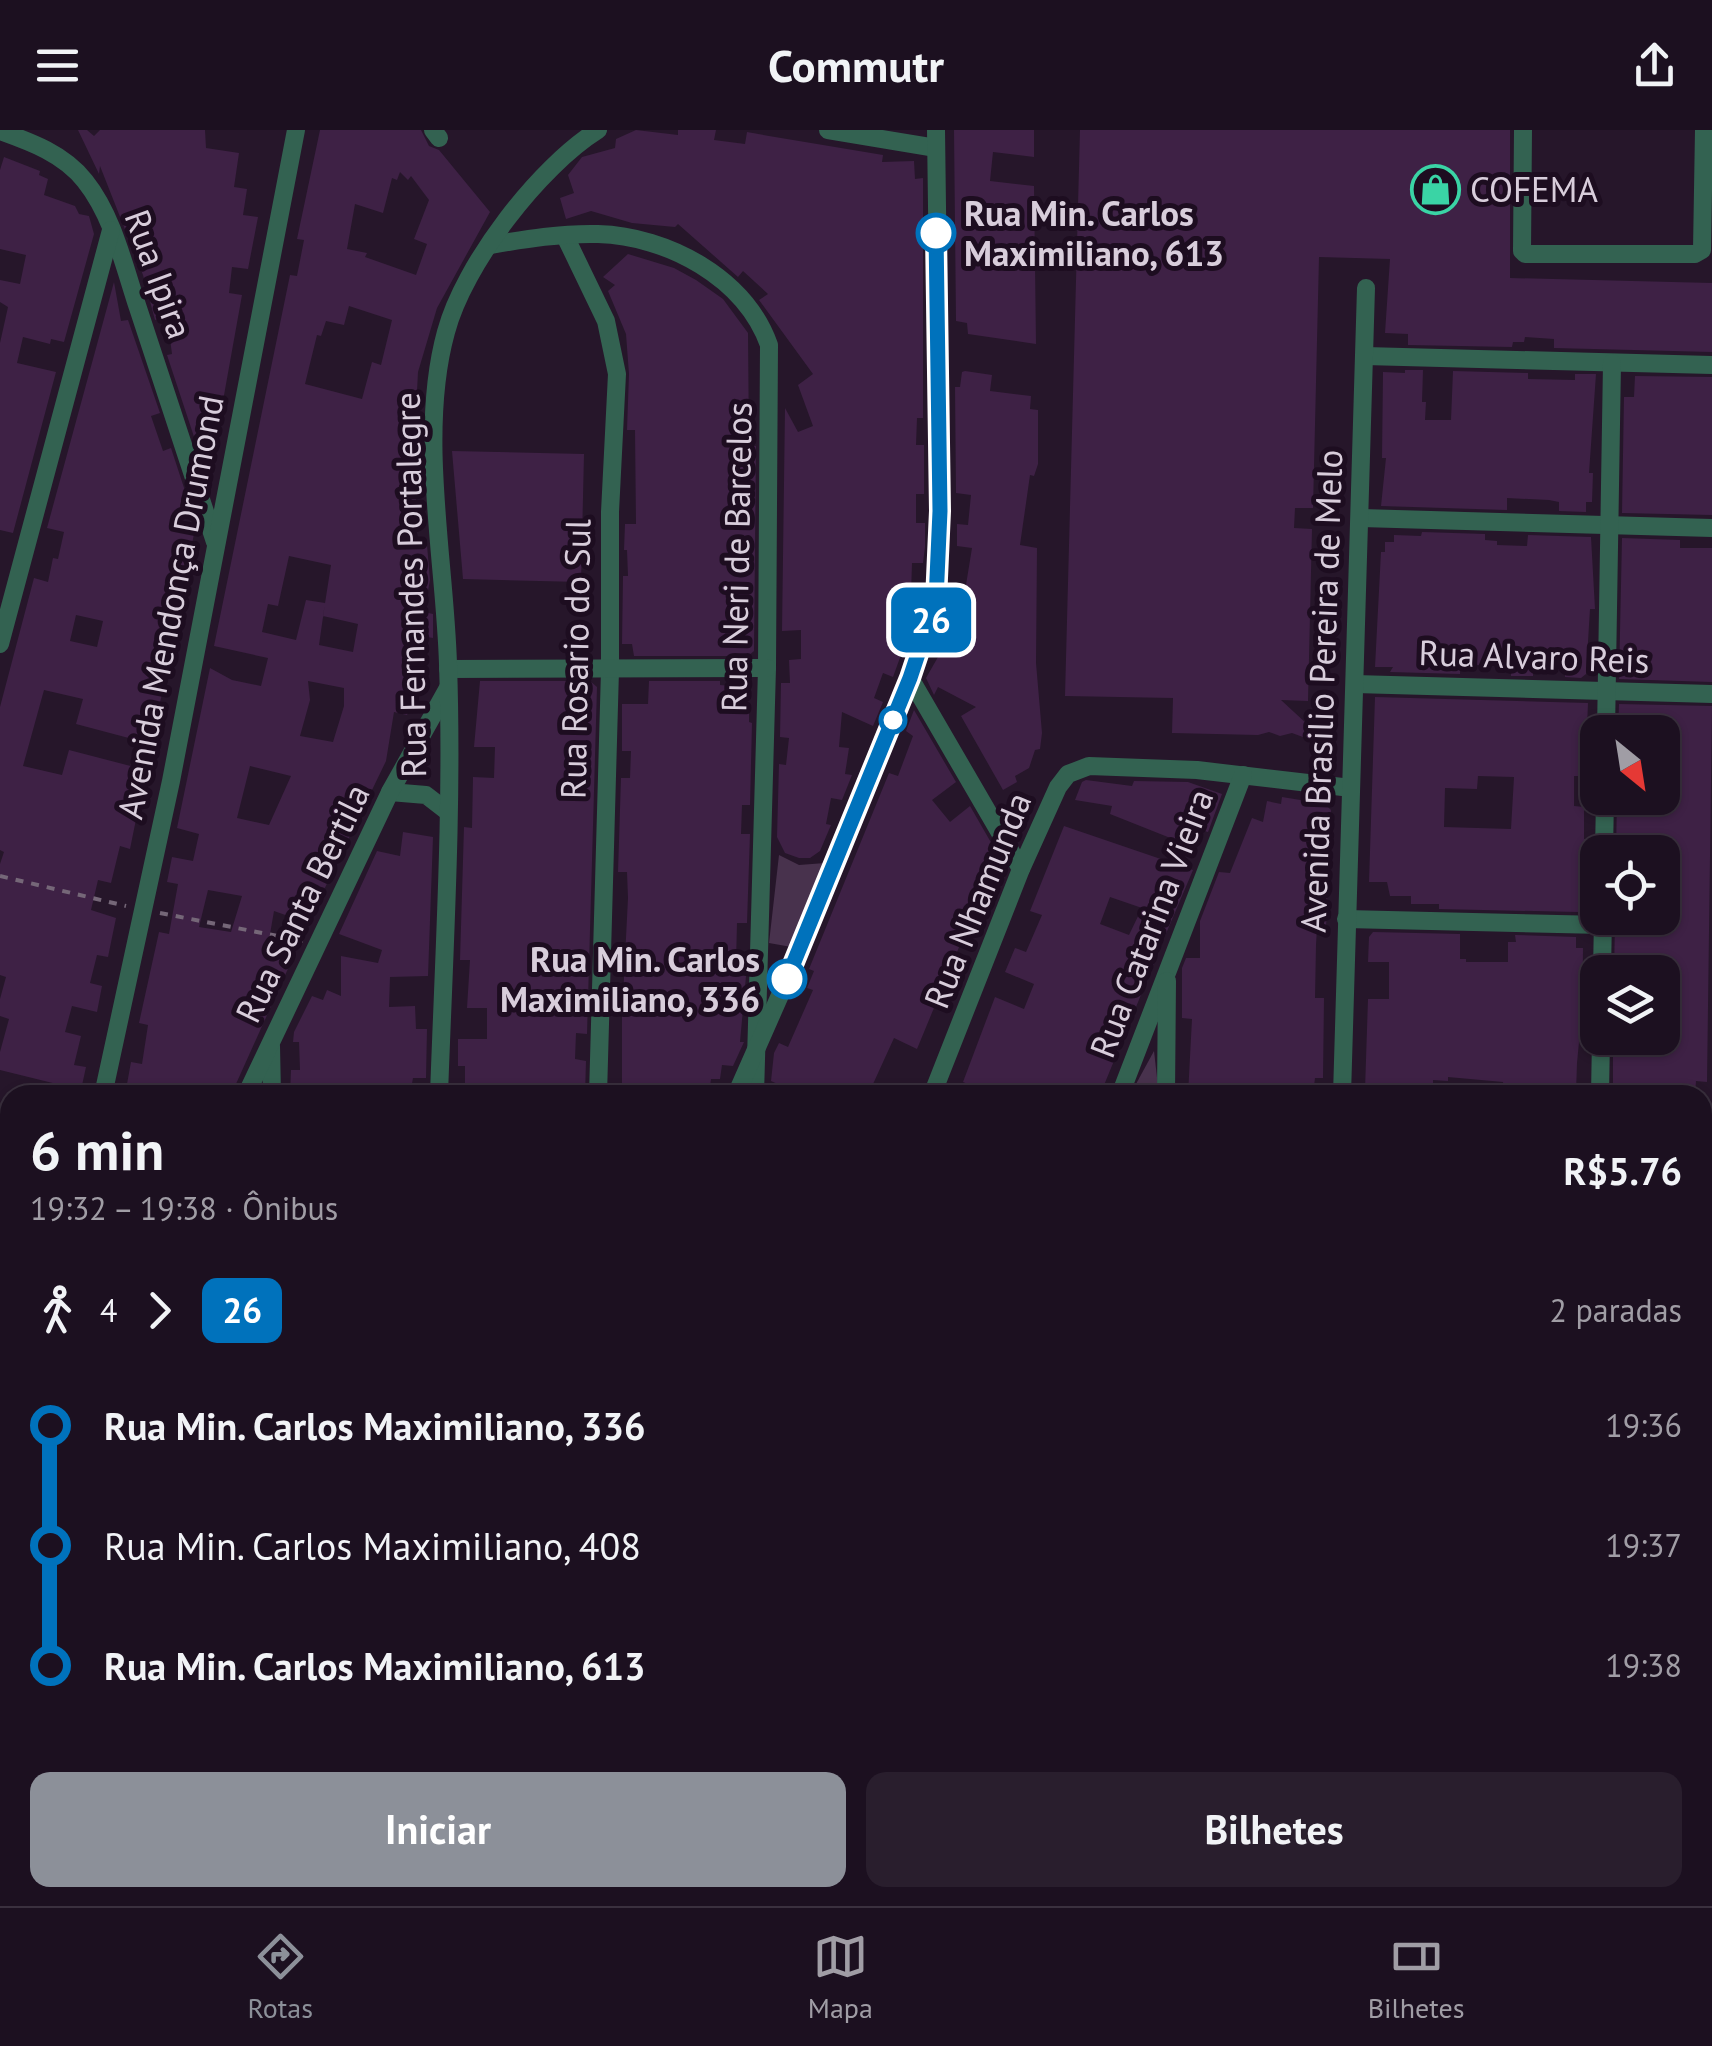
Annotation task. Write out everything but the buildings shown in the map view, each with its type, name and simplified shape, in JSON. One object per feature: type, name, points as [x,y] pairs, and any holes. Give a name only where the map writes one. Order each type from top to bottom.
[{"type":"street","name":"Avenida Mendonça Drumond","points":[[106,1085],[171,781],[296,130]]},
{"type":"street","name":"Rua Fernandes Portalegre","points":[[439,1085],[448,678],[435,393],[446,328],[490,245],[539,180],[598,130]]},
{"type":"street","points":[[740,1085],[910,678],[930,624],[940,556],[936,139],[828,130]]},
{"type":"street","points":[[1523,130],[1520,246],[1525,254],[1695,254],[1704,244],[1708,176],[1704,130]]},
{"type":"street","name":"Rua Ipira","points":[[0,131],[36,144],[65,161],[84,180],[111,230],[216,543]]},
{"type":"street","points":[[0,644],[111,230]]},
{"type":"street","name":"Rua Neri de Barcelos","points":[[490,245],[565,236],[622,236],[680,254],[730,287],[763,328],[771,366],[755,1085]]},
{"type":"street","name":"Rua Rosario do Sul","points":[[565,236],[606,322],[617,374],[610,512],[610,670],[598,1085]]},
{"type":"street","name":"Avenida Brasilio Pereira de Melo","points":[[1342,1085],[1366,288]]},
{"type":"street","points":[[1365,356],[1712,365]]},
{"type":"street","points":[[1606,715],[1612,362]]},
{"type":"street","points":[[1361,518],[1712,528]]},
{"type":"street","points":[[448,678],[767,668]]},
{"type":"street","name":"Rua Santa Bertila","points":[[251,1085],[448,678]]},
{"type":"street","points":[[910,678],[1021,869]]},
{"type":"street","name":"Rua Alvaro Reis","points":[[1354,684],[1712,694]]},
{"type":"street","name":"Rua Nhamunda","points":[[936,1085],[1021,869],[1058,787],[1075,769],[1122,767],[1351,788]]},
{"type":"street","name":"Rua Catarina Vieira","points":[[1124,1085],[1243,776]]},
{"type":"street","points":[[390,792],[405,790],[426,795],[448,812]]},
{"type":"street","points":[[1346,919],[1580,922]]},
{"type":"street","points":[[1166,1085],[1167,966]]},
{"type":"street","points":[[270,1042],[272,1085]]},
{"type":"street","points":[[1600,1085],[1601,1055]]},
{"type":"shaded area","points":[[779,855],[799,865],[825,863],[797,948],[769,943]]},
{"type":"shaded area","points":[[1154,1051],[1158,1085],[1135,1085]]},
{"type":"bus line","name":"26","points":[[787,979],[910,678],[936,600],[940,556],[936,233]]},
{"type":"place","name":"COFEMA","points":[[1435,189]]},
{"type":"place","name":"Rua Min. Carlos Maximiliano, 613","points":[[936,233]]},
{"type":"place","name":"Rua Min. Carlos Maximiliano, 336","points":[[787,979]]}]
